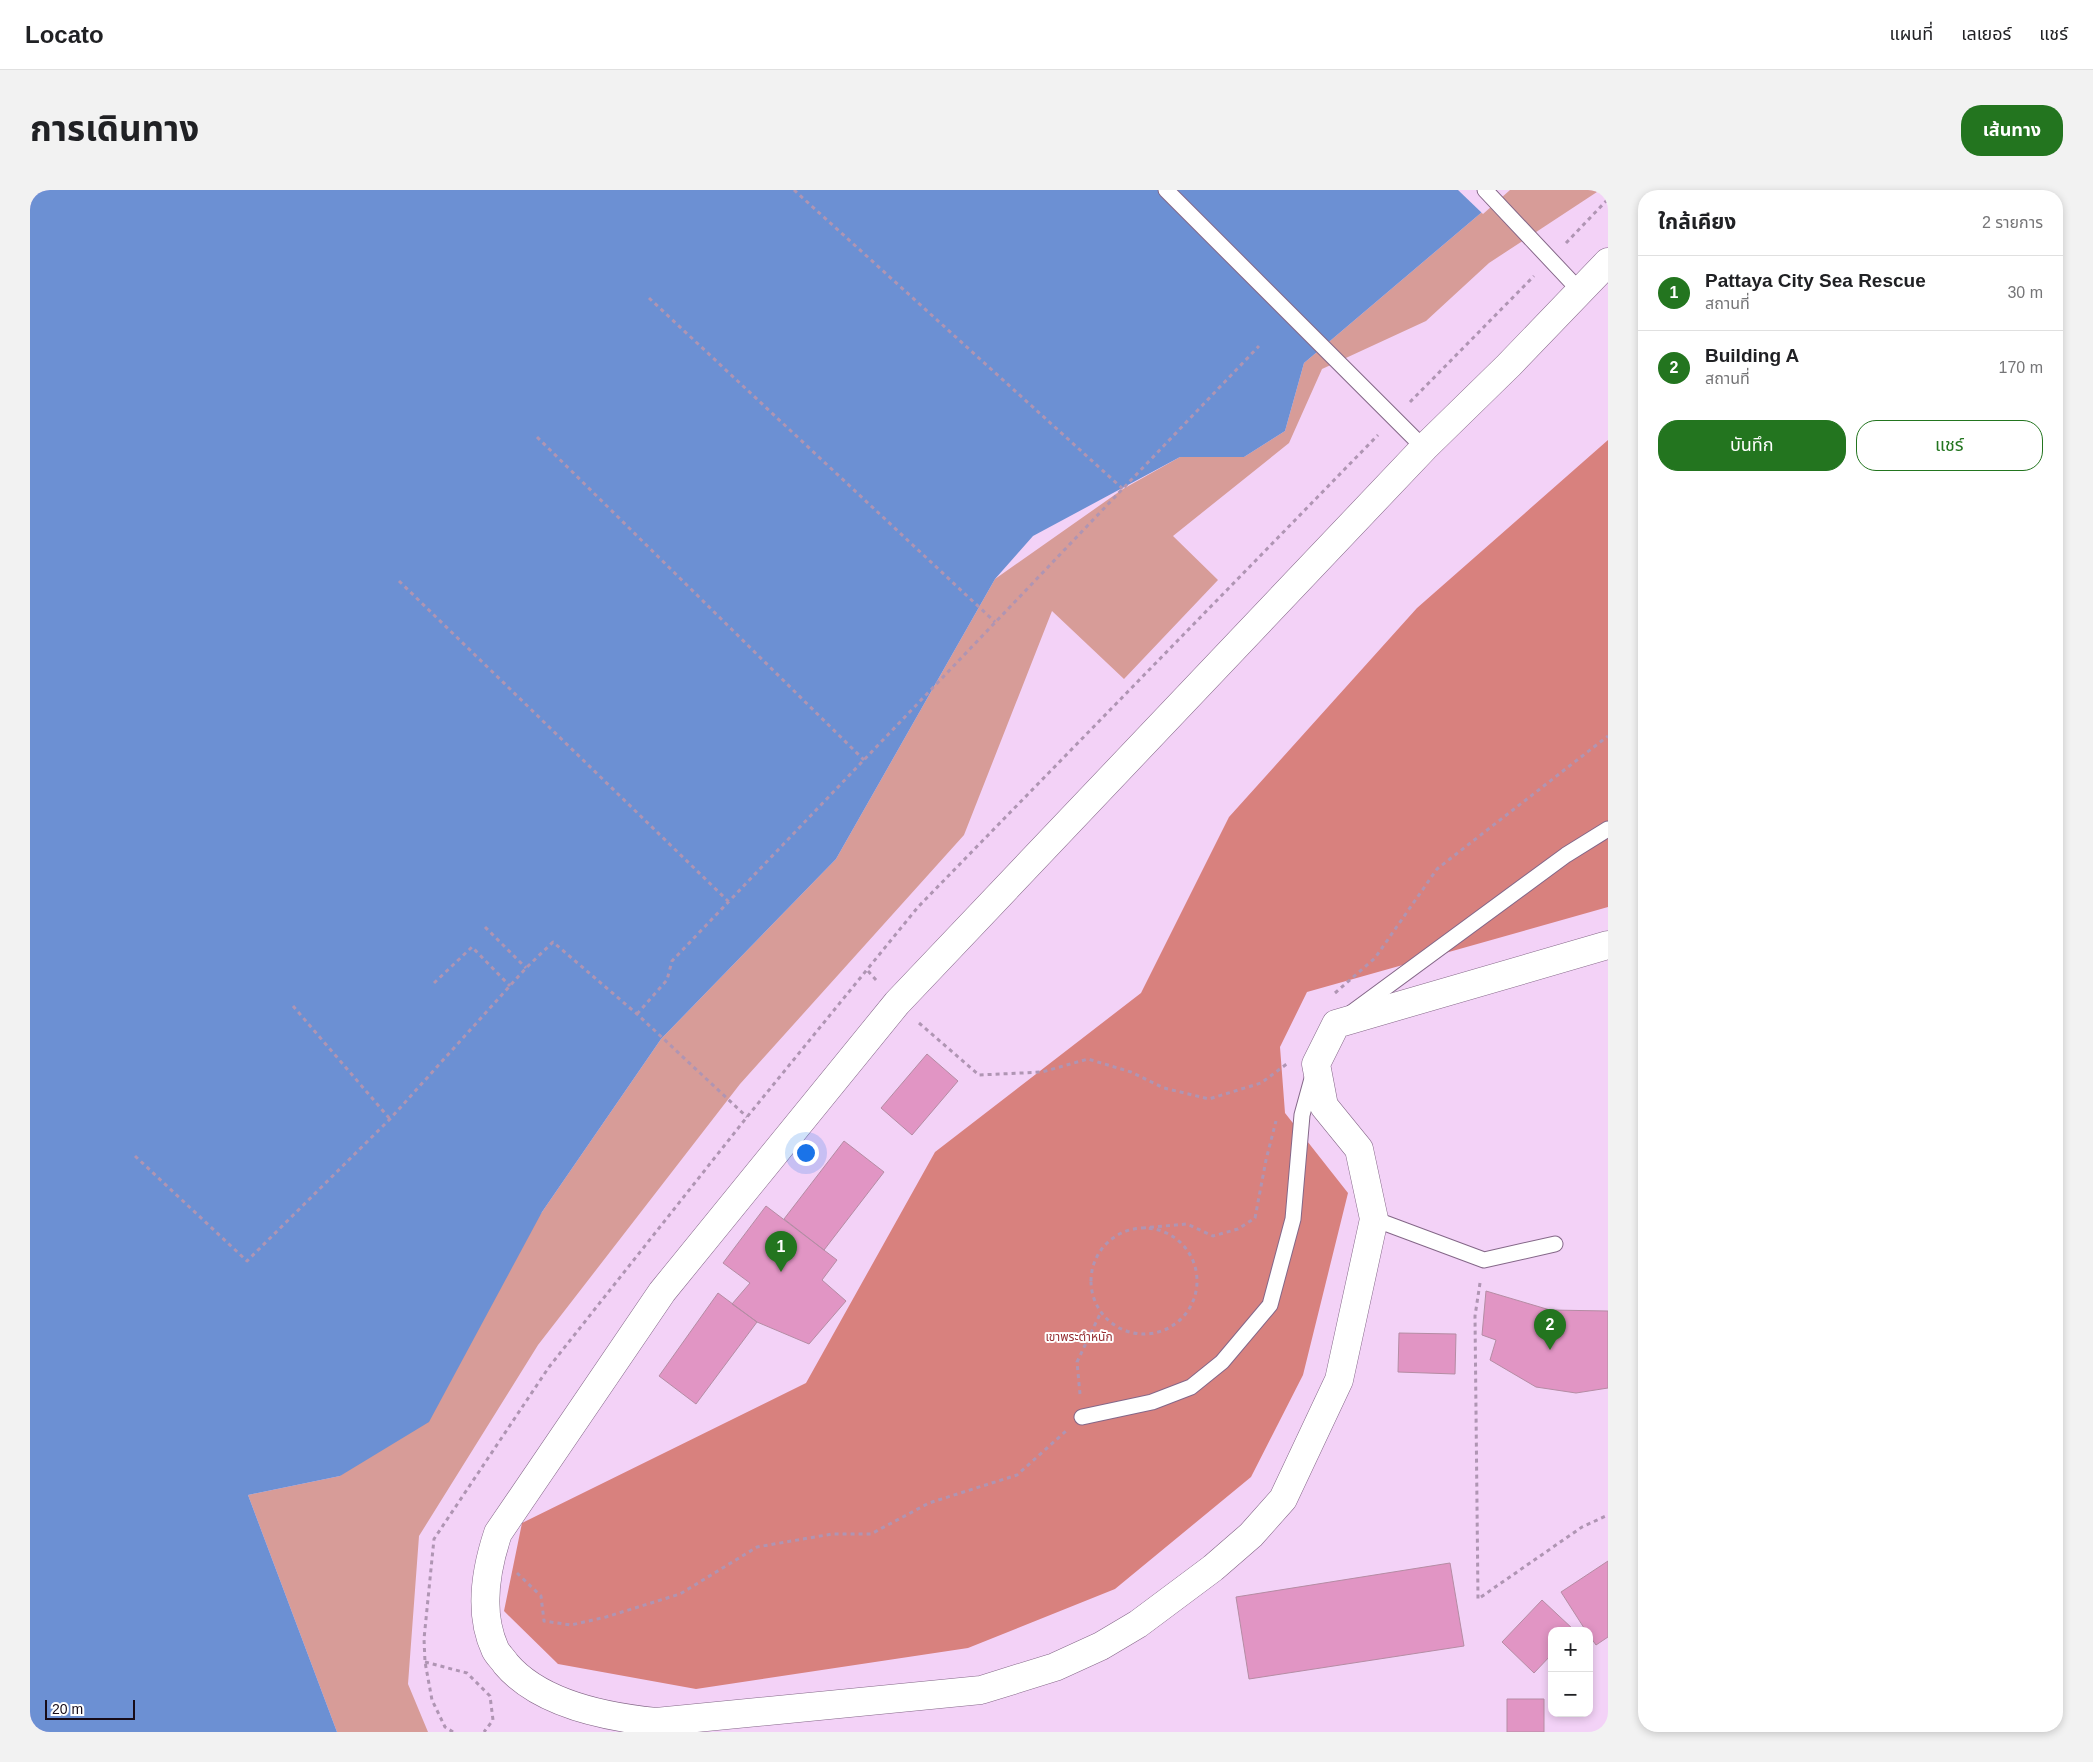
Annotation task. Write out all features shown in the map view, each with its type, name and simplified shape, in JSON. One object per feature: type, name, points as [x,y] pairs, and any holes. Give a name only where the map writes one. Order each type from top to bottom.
[{"type":"street","points":[[1608,262],[1509,366],[1424,448],[897,1003],[662,1292],[498,1533],[490,1558],[486,1590],[486,1621],[495,1650],[516,1674],[542,1693],[598,1713],[656,1722],[981,1690],[1055,1667],[1101,1646],[1146,1618],[1213,1568],[1251,1535],[1283,1499],[1338,1380],[1374,1219],[1359,1149],[1324,1106],[1316,1064],[1336,1024],[1608,945]]},
{"type":"lane","points":[[1166,190],[1424,448]]},
{"type":"lane","points":[[1485,190],[1580,291]]},
{"type":"lane","points":[[1336,1024],[1566,855],[1608,829]]},
{"type":"lane","points":[[1082,1417],[1152,1402],[1191,1387],[1222,1362],[1270,1305],[1293,1219],[1302,1115],[1316,1064]]},
{"type":"lane","points":[[1374,1219],[1484,1260],[1555,1244]]},
{"type":"path","points":[[794,190],[1122,489]]},
{"type":"path","points":[[649,298],[996,622]]},
{"type":"path","points":[[637,1014],[667,980],[672,961],[1259,346]]},
{"type":"path","points":[[537,437],[864,760]]},
{"type":"path","points":[[399,581],[729,902]]},
{"type":"path","points":[[1375,958],[1436,869],[1608,736]]},
{"type":"path","points":[[485,927],[526,968]]},
{"type":"path","points":[[135,1156],[247,1261],[390,1119],[526,968],[552,942],[637,1014],[747,1117]]},
{"type":"path","points":[[434,983],[472,947],[510,986]]},
{"type":"path","points":[[897,1003],[979,1075],[1042,1072],[1088,1059],[1131,1072],[1164,1088],[1209,1098],[1261,1083],[1292,1060],[1290,1069]]},
{"type":"path","points":[[293,1006],[390,1119]]},
{"type":"path","points":[[1142,1228],[1159,1230],[1174,1237],[1186,1249],[1194,1264],[1197,1280],[1195,1298],[1187,1313],[1175,1324],[1160,1332],[1144,1335],[1127,1332],[1112,1324],[1101,1312],[1094,1297],[1091,1281],[1093,1265],[1100,1250],[1112,1238],[1126,1231],[1142,1228],[1187,1224],[1213,1236],[1238,1229],[1255,1218],[1266,1160],[1278,1114]]},
{"type":"path","points":[[1484,1260],[1475,1316],[1478,1599],[1582,1527],[1608,1515]]},
{"type":"path","points":[[490,1558],[521,1575],[541,1596],[544,1620],[571,1625],[606,1617],[680,1594],[757,1547],[832,1534],[871,1534],[929,1504],[1017,1475],[1082,1417],[1077,1362],[1101,1312]]},
{"type":"path","points":[[453,1732],[445,1727],[432,1700],[425,1662],[467,1673],[490,1696],[493,1720],[484,1732]]},
{"type":"shaded area","points":[[1508,190],[1600,190],[1489,263],[1426,321],[1322,369],[1289,443],[1173,536],[1218,580],[1124,679],[1052,611],[964,835],[740,1084],[538,1345],[419,1536],[408,1684],[428,1732],[337,1732],[248,1495],[340,1476],[542,1212],[661,1039],[836,859],[995,579],[1123,489],[1180,457],[1244,457],[1285,431],[1304,363]]},
{"type":"green space","name":"เขาพระตำหนัก","points":[[1608,440],[1608,907],[1307,992],[1280,1047],[1285,1113],[1348,1193],[1303,1375],[1251,1477],[1115,1589],[968,1648],[696,1689],[558,1664],[504,1611],[522,1523],[806,1383],[935,1152],[1141,993],[1229,817],[1417,608]]},
{"type":"water","points":[[30,190],[1508,190],[1304,363],[1285,431],[1244,457],[1180,457],[1033,536],[995,579],[836,859],[661,1039],[542,1212],[429,1422],[340,1476],[248,1495],[337,1732],[30,1732]]},
{"type":"pier","points":[[1458,190],[1510,190],[1483,214]]},
{"type":"building","points":[[927,1054],[958,1081],[912,1135],[881,1108]]},
{"type":"building","points":[[844,1141],[884,1172],[824,1250],[784,1219]]},
{"type":"building","points":[[766,1206],[837,1260],[822,1280],[846,1301],[809,1344],[757,1322],[732,1304],[750,1283],[723,1263]]},
{"type":"building","points":[[1486,1291],[1550,1310],[1608,1311],[1608,1388],[1576,1393],[1536,1387],[1490,1360],[1496,1340],[1482,1335]]},
{"type":"building","points":[[718,1293],[757,1322],[696,1404],[659,1376]]},
{"type":"building","points":[[1399,1333],[1456,1334],[1455,1374],[1398,1372]]},
{"type":"building","points":[[1608,1561],[1608,1637],[1596,1645],[1593,1641],[1593,1627],[1583,1627],[1561,1592]]},
{"type":"building","points":[[1450,1563],[1464,1646],[1249,1679],[1236,1597]]},
{"type":"building","points":[[1542,1600],[1571,1627],[1548,1627],[1548,1658],[1534,1673],[1502,1642]]},
{"type":"building","points":[[1507,1699],[1544,1699],[1544,1732],[1507,1732]]},
{"type":"place","name":"Pattaya City Sea Rescue","points":[[781,1272]]},
{"type":"place","name":"Building A","points":[[1550,1350]]}]
